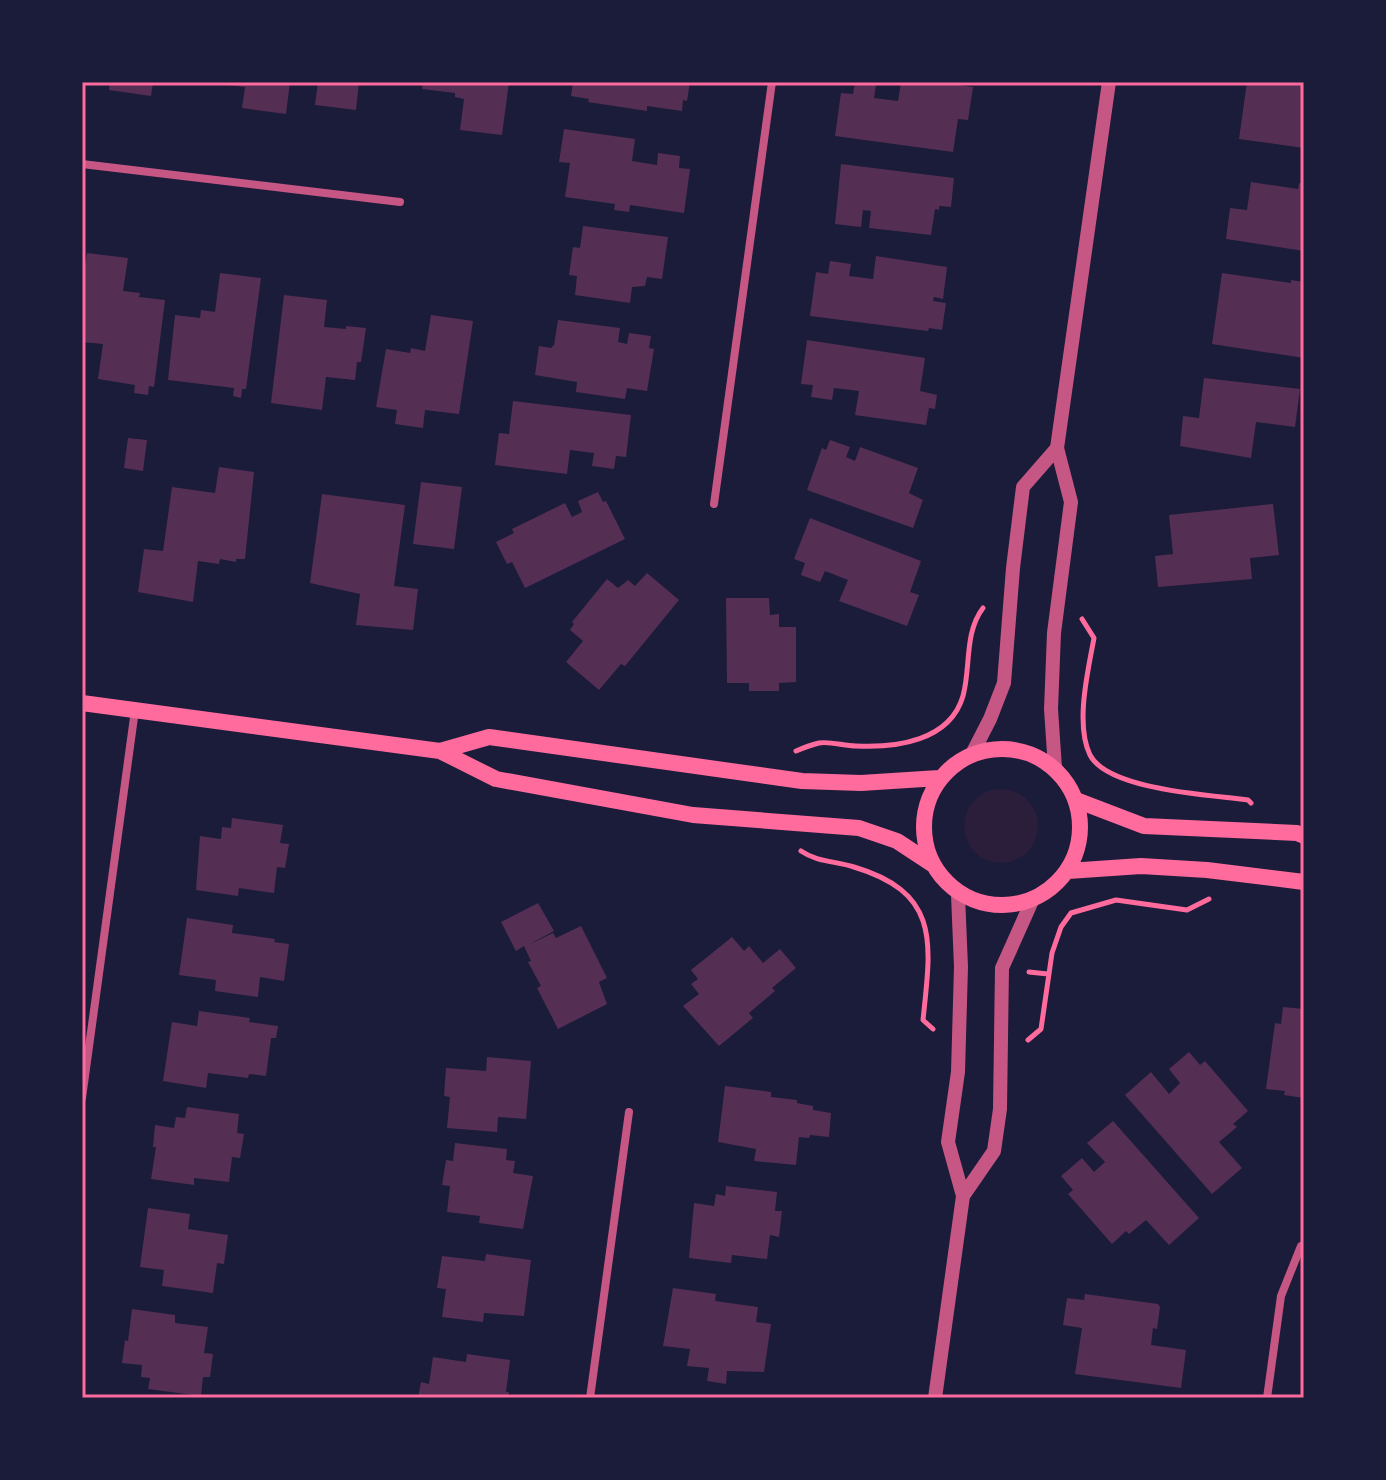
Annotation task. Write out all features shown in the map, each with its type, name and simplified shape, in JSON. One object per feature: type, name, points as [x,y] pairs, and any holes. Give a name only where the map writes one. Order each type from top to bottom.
[{"type":"main road","points":[[82,703],[440,751],[496,779],[693,815],[859,828],[897,841],[932,864]]},
{"type":"main road","points":[[440,751],[489,737],[802,781],[861,783],[939,778],[972,754],[1001,749],[1031,754],[1055,768],[1076,800],[1078,830],[1068,871],[1050,890],[1032,901],[1007,904],[980,902],[958,895],[943,881],[932,864],[924,835],[928,806],[939,778]]},
{"type":"main road","points":[[1076,800],[1144,826],[1297,833],[1304,836]]},
{"type":"main road","points":[[1068,871],[1141,866],[1207,870],[1304,882]]},
{"type":"street","points":[[714,504],[772,82]]},
{"type":"street","points":[[1055,768],[1051,709],[1054,633],[1071,502],[1057,448],[1109,82]]},
{"type":"street","points":[[82,164],[400,202]]},
{"type":"street","points":[[972,754],[1004,683],[1023,487],[1057,448]]},
{"type":"street","points":[[82,1098],[135,710]]},
{"type":"street","points":[[935,1398],[963,1196],[948,1142],[958,1072],[961,967],[958,895]]},
{"type":"street","points":[[963,1196],[994,1151],[1000,1109],[1001,976],[1016,933],[1032,901]]},
{"type":"street","points":[[590,1398],[629,1112]]},
{"type":"street","points":[[1267,1398],[1281,1296],[1302,1246]]},
{"type":"path","points":[[821,743],[859,747],[914,742],[944,727],[956,713],[963,696],[973,621]]},
{"type":"path","points":[[1094,638],[1083,725],[1090,756],[1108,775],[1133,783],[1248,800]]},
{"type":"path","points":[[811,858],[882,876],[908,894],[921,913],[928,951],[923,1020]]},
{"type":"path","points":[[1041,1029],[1048,974],[1061,927],[1071,913],[1116,900],[1187,910]]},
{"type":"path","points":[[1019,970],[1048,974]]},
{"type":"shaded area","points":[[1001,789],[1015,792],[1027,800],[1035,812],[1038,826],[1035,840],[1027,852],[1015,860],[1001,863],[987,860],[975,852],[967,840],[964,826],[967,812],[975,800],[987,792]]},
{"type":"building","points":[[110,82],[153,82],[151,96],[109,90]]},
{"type":"building","points":[[228,82],[290,82],[286,114],[242,108],[245,87],[227,85]]},
{"type":"building","points":[[318,82],[359,82],[356,110],[315,105]]},
{"type":"building","points":[[423,82],[509,82],[502,135],[460,130],[464,99],[455,97],[455,93],[422,89]]},
{"type":"building","points":[[573,82],[690,82],[682,111],[647,106],[647,111],[588,102],[589,99],[571,96]]},
{"type":"building","points":[[855,82],[876,85],[874,98],[898,101],[901,82],[937,82],[973,87],[968,120],[958,119],[953,152],[835,136],[841,93],[853,94]]},
{"type":"building","points":[[1247,82],[1304,82],[1304,148],[1239,139]]},
{"type":"building","points":[[564,129],[635,139],[632,161],[657,165],[658,153],[680,156],[679,168],[690,169],[684,213],[630,205],[629,212],[614,210],[615,204],[565,197],[570,163],[559,162]]},
{"type":"building","points":[[841,164],[954,178],[951,207],[939,206],[939,210],[935,209],[931,235],[869,228],[871,211],[863,210],[861,227],[835,224]]},
{"type":"building","points":[[1251,182],[1298,189],[1299,183],[1304,184],[1304,251],[1226,239],[1230,208],[1247,210]]},
{"type":"building","points":[[583,226],[668,237],[662,279],[647,277],[645,286],[632,287],[630,303],[575,295],[577,276],[569,275],[573,247],[580,248]]},
{"type":"building","points":[[87,253],[128,258],[123,291],[140,293],[139,297],[165,300],[154,387],[149,386],[148,395],[134,393],[135,385],[98,379],[103,344],[82,342],[82,290]]},
{"type":"building","points":[[876,256],[947,267],[943,299],[934,297],[933,301],[946,303],[942,330],[929,328],[928,331],[810,316],[816,272],[828,274],[830,261],[851,264],[849,276],[873,279]]},
{"type":"building","points":[[220,273],[261,278],[246,389],[242,389],[241,398],[233,396],[234,388],[168,380],[175,315],[200,318],[201,310],[215,312]]},
{"type":"building","points":[[1222,273],[1291,283],[1291,280],[1304,282],[1301,311],[1304,311],[1304,358],[1212,344]]},
{"type":"building","points":[[284,295],[327,300],[324,327],[366,328],[355,380],[326,377],[322,410],[271,403]]},
{"type":"building","points":[[431,315],[473,321],[459,414],[425,410],[423,428],[395,424],[397,410],[376,407],[386,349],[410,353],[411,348],[425,351]]},
{"type":"building","points":[[558,320],[620,328],[618,342],[627,344],[629,333],[651,336],[649,348],[654,349],[647,391],[627,388],[625,399],[576,392],[577,382],[535,375],[539,346],[551,348],[554,345]]},
{"type":"building","points":[[807,340],[925,358],[920,391],[937,395],[935,409],[929,408],[926,425],[855,415],[859,391],[834,388],[832,400],[811,397],[813,385],[801,384]]},
{"type":"building","points":[[1204,378],[1300,389],[1295,427],[1256,422],[1251,458],[1180,446],[1183,416],[1199,418]]},
{"type":"building","points":[[513,401],[631,415],[626,457],[616,456],[614,469],[592,466],[594,453],[570,450],[567,474],[495,465],[499,433],[509,434]]},
{"type":"building","points":[[128,438],[147,440],[143,471],[124,468]]},
{"type":"building","points":[[830,440],[850,447],[846,457],[855,461],[860,447],[918,468],[909,493],[923,500],[913,528],[807,490],[822,448],[826,450]]},
{"type":"building","points":[[219,467],[254,472],[245,559],[236,559],[236,562],[220,559],[219,564],[198,561],[193,602],[138,592],[144,549],[163,551],[172,487],[215,493]]},
{"type":"building","points":[[421,482],[462,487],[454,549],[413,544]]},
{"type":"building","points":[[598,492],[603,502],[606,501],[625,539],[525,588],[512,562],[507,564],[496,542],[514,533],[512,529],[565,503],[572,517],[582,512],[578,501]]},
{"type":"building","points":[[322,494],[405,505],[394,586],[418,589],[413,630],[356,625],[360,594],[310,583]]},
{"type":"building","points":[[1273,504],[1279,555],[1250,558],[1252,579],[1158,587],[1155,556],[1173,554],[1169,515]]},
{"type":"building","points":[[810,518],[921,561],[910,592],[919,595],[907,626],[839,601],[848,580],[825,571],[820,582],[801,575],[805,563],[794,559]]},
{"type":"building","points":[[647,573],[679,600],[625,666],[621,664],[599,690],[566,662],[583,641],[570,630],[574,624],[572,622],[607,579],[618,588],[628,580],[635,586]]},
{"type":"building","points":[[726,598],[769,598],[770,615],[779,614],[779,627],[796,627],[796,682],[779,683],[779,691],[749,691],[749,683],[727,683]]},
{"type":"building","points":[[232,818],[283,825],[280,843],[289,844],[285,868],[277,867],[274,893],[239,888],[238,896],[196,890],[200,836],[221,839],[222,827],[231,828]]},
{"type":"building","points":[[538,903],[554,931],[528,945],[553,933],[556,938],[581,926],[607,978],[599,982],[607,1004],[558,1029],[537,988],[541,986],[528,962],[531,961],[524,946],[516,951],[501,922]]},
{"type":"building","points":[[187,918],[233,925],[232,933],[289,944],[284,981],[260,977],[258,997],[215,991],[216,980],[179,975]]},
{"type":"building","points":[[732,937],[744,951],[749,946],[763,963],[780,949],[796,968],[749,1013],[753,1018],[719,1046],[683,1006],[699,994],[691,984],[698,979],[691,970]]},
{"type":"building","points":[[1283,1007],[1304,1009],[1304,1098],[1284,1095],[1285,1091],[1266,1089],[1275,1023],[1281,1024]]},
{"type":"building","points":[[199,1011],[250,1018],[249,1022],[278,1026],[276,1038],[271,1038],[266,1076],[249,1074],[248,1078],[208,1073],[206,1088],[163,1081],[172,1022],[197,1026]]},
{"type":"building","points":[[1189,1052],[1200,1065],[1205,1061],[1248,1111],[1233,1124],[1237,1127],[1219,1142],[1242,1168],[1212,1194],[1125,1095],[1151,1072],[1169,1094],[1180,1083],[1169,1069]]},
{"type":"building","points":[[487,1057],[531,1061],[526,1119],[498,1117],[497,1132],[447,1128],[450,1097],[444,1096],[446,1068],[486,1071]]},
{"type":"building","points":[[725,1086],[771,1092],[771,1097],[797,1100],[797,1103],[813,1106],[813,1110],[831,1113],[829,1137],[799,1137],[796,1165],[754,1161],[756,1149],[718,1142]]},
{"type":"building","points":[[187,1107],[239,1114],[237,1133],[244,1134],[240,1158],[232,1157],[229,1182],[194,1178],[194,1185],[151,1179],[156,1147],[153,1147],[155,1125],[174,1128],[176,1117],[185,1118]]},
{"type":"building","points":[[1113,1121],[1199,1218],[1169,1245],[1146,1220],[1129,1234],[1126,1231],[1112,1244],[1068,1194],[1073,1190],[1061,1176],[1082,1158],[1094,1172],[1105,1162],[1087,1143]]},
{"type":"building","points":[[455,1143],[507,1149],[506,1160],[515,1161],[513,1173],[533,1176],[523,1229],[479,1223],[480,1216],[447,1212],[450,1186],[442,1185],[446,1160],[453,1161]]},
{"type":"building","points":[[726,1186],[777,1192],[775,1211],[782,1211],[779,1237],[770,1235],[767,1259],[732,1255],[731,1263],[689,1258],[694,1203],[714,1206],[716,1194],[725,1196]]},
{"type":"building","points":[[148,1208],[190,1214],[188,1229],[228,1235],[224,1264],[217,1263],[213,1293],[162,1286],[164,1270],[140,1267]]},
{"type":"building","points":[[486,1254],[531,1260],[524,1316],[484,1313],[483,1322],[442,1317],[446,1289],[437,1288],[442,1256],[485,1261]]},
{"type":"building","points":[[673,1288],[716,1294],[715,1301],[758,1307],[756,1322],[771,1324],[764,1372],[727,1371],[726,1384],[707,1381],[709,1368],[687,1366],[690,1349],[663,1346]]},
{"type":"building","points":[[1085,1294],[1158,1304],[1157,1329],[1153,1328],[1151,1345],[1186,1350],[1181,1388],[1075,1374],[1082,1328],[1063,1325],[1067,1298],[1084,1300]]},
{"type":"building","points":[[132,1309],[175,1315],[175,1323],[208,1327],[204,1353],[213,1354],[210,1377],[203,1377],[201,1396],[148,1389],[150,1378],[141,1377],[142,1365],[122,1363]]},
{"type":"building","points":[[467,1354],[510,1360],[508,1398],[418,1398],[421,1382],[429,1384],[433,1357],[466,1362]]}]
